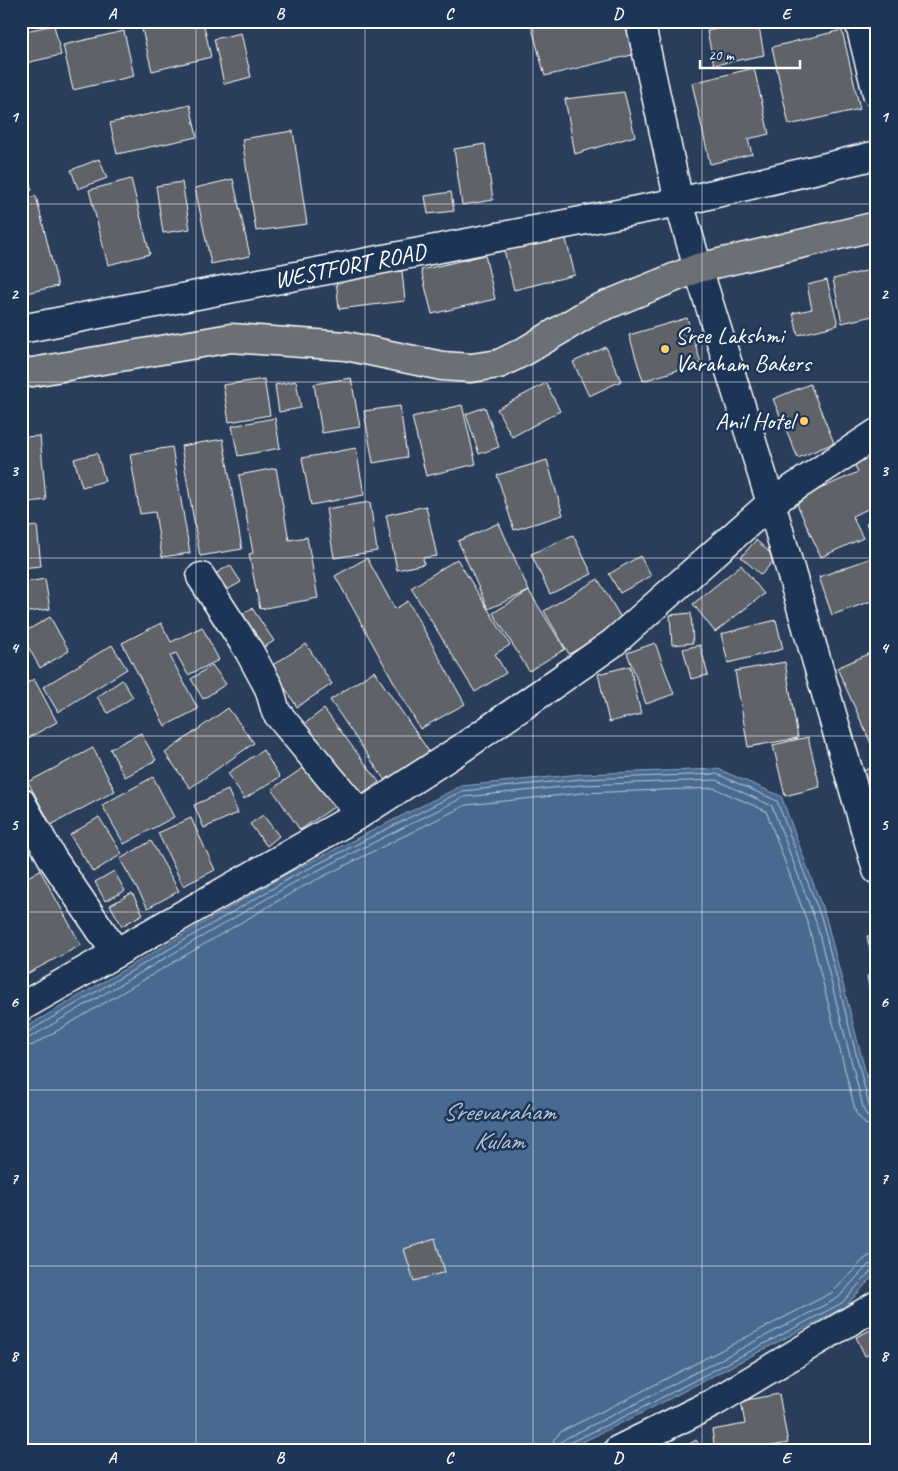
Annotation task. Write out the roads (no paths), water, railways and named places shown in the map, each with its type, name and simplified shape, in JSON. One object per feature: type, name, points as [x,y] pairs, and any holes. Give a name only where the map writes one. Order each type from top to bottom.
[{"type":"main road","points":[[21,374],[231,338],[346,346],[442,366],[471,368],[499,364],[525,351],[592,311],[698,268],[877,226]]},
{"type":"street","points":[[640,21],[679,202],[771,504],[877,870]]},
{"type":"street","points":[[858,21],[877,94]]},
{"type":"street","name":"WESTFORT ROAD","points":[[21,329],[679,202],[877,154]]},
{"type":"street","points":[[21,1006],[360,814],[462,748],[613,643],[771,504],[877,433]]},
{"type":"street","points":[[201,577],[249,651],[269,688],[276,712],[360,814]]},
{"type":"street","points":[[21,802],[52,858],[116,953]]},
{"type":"street","points":[[618,1450],[713,1403],[877,1305]]},
{"type":"water","name":"Sreevaraham Kulam","points":[[718,769],[781,796],[826,918],[877,1117],[877,1272],[845,1307],[642,1413],[566,1450],[21,1450],[21,1030],[290,872],[461,786],[581,774]]},
{"type":"place","name":"Sree Lakshmi Varaham Bakers","points":[[665,349]]},
{"type":"place","name":"Anil Hotel","points":[[804,421]]}]
